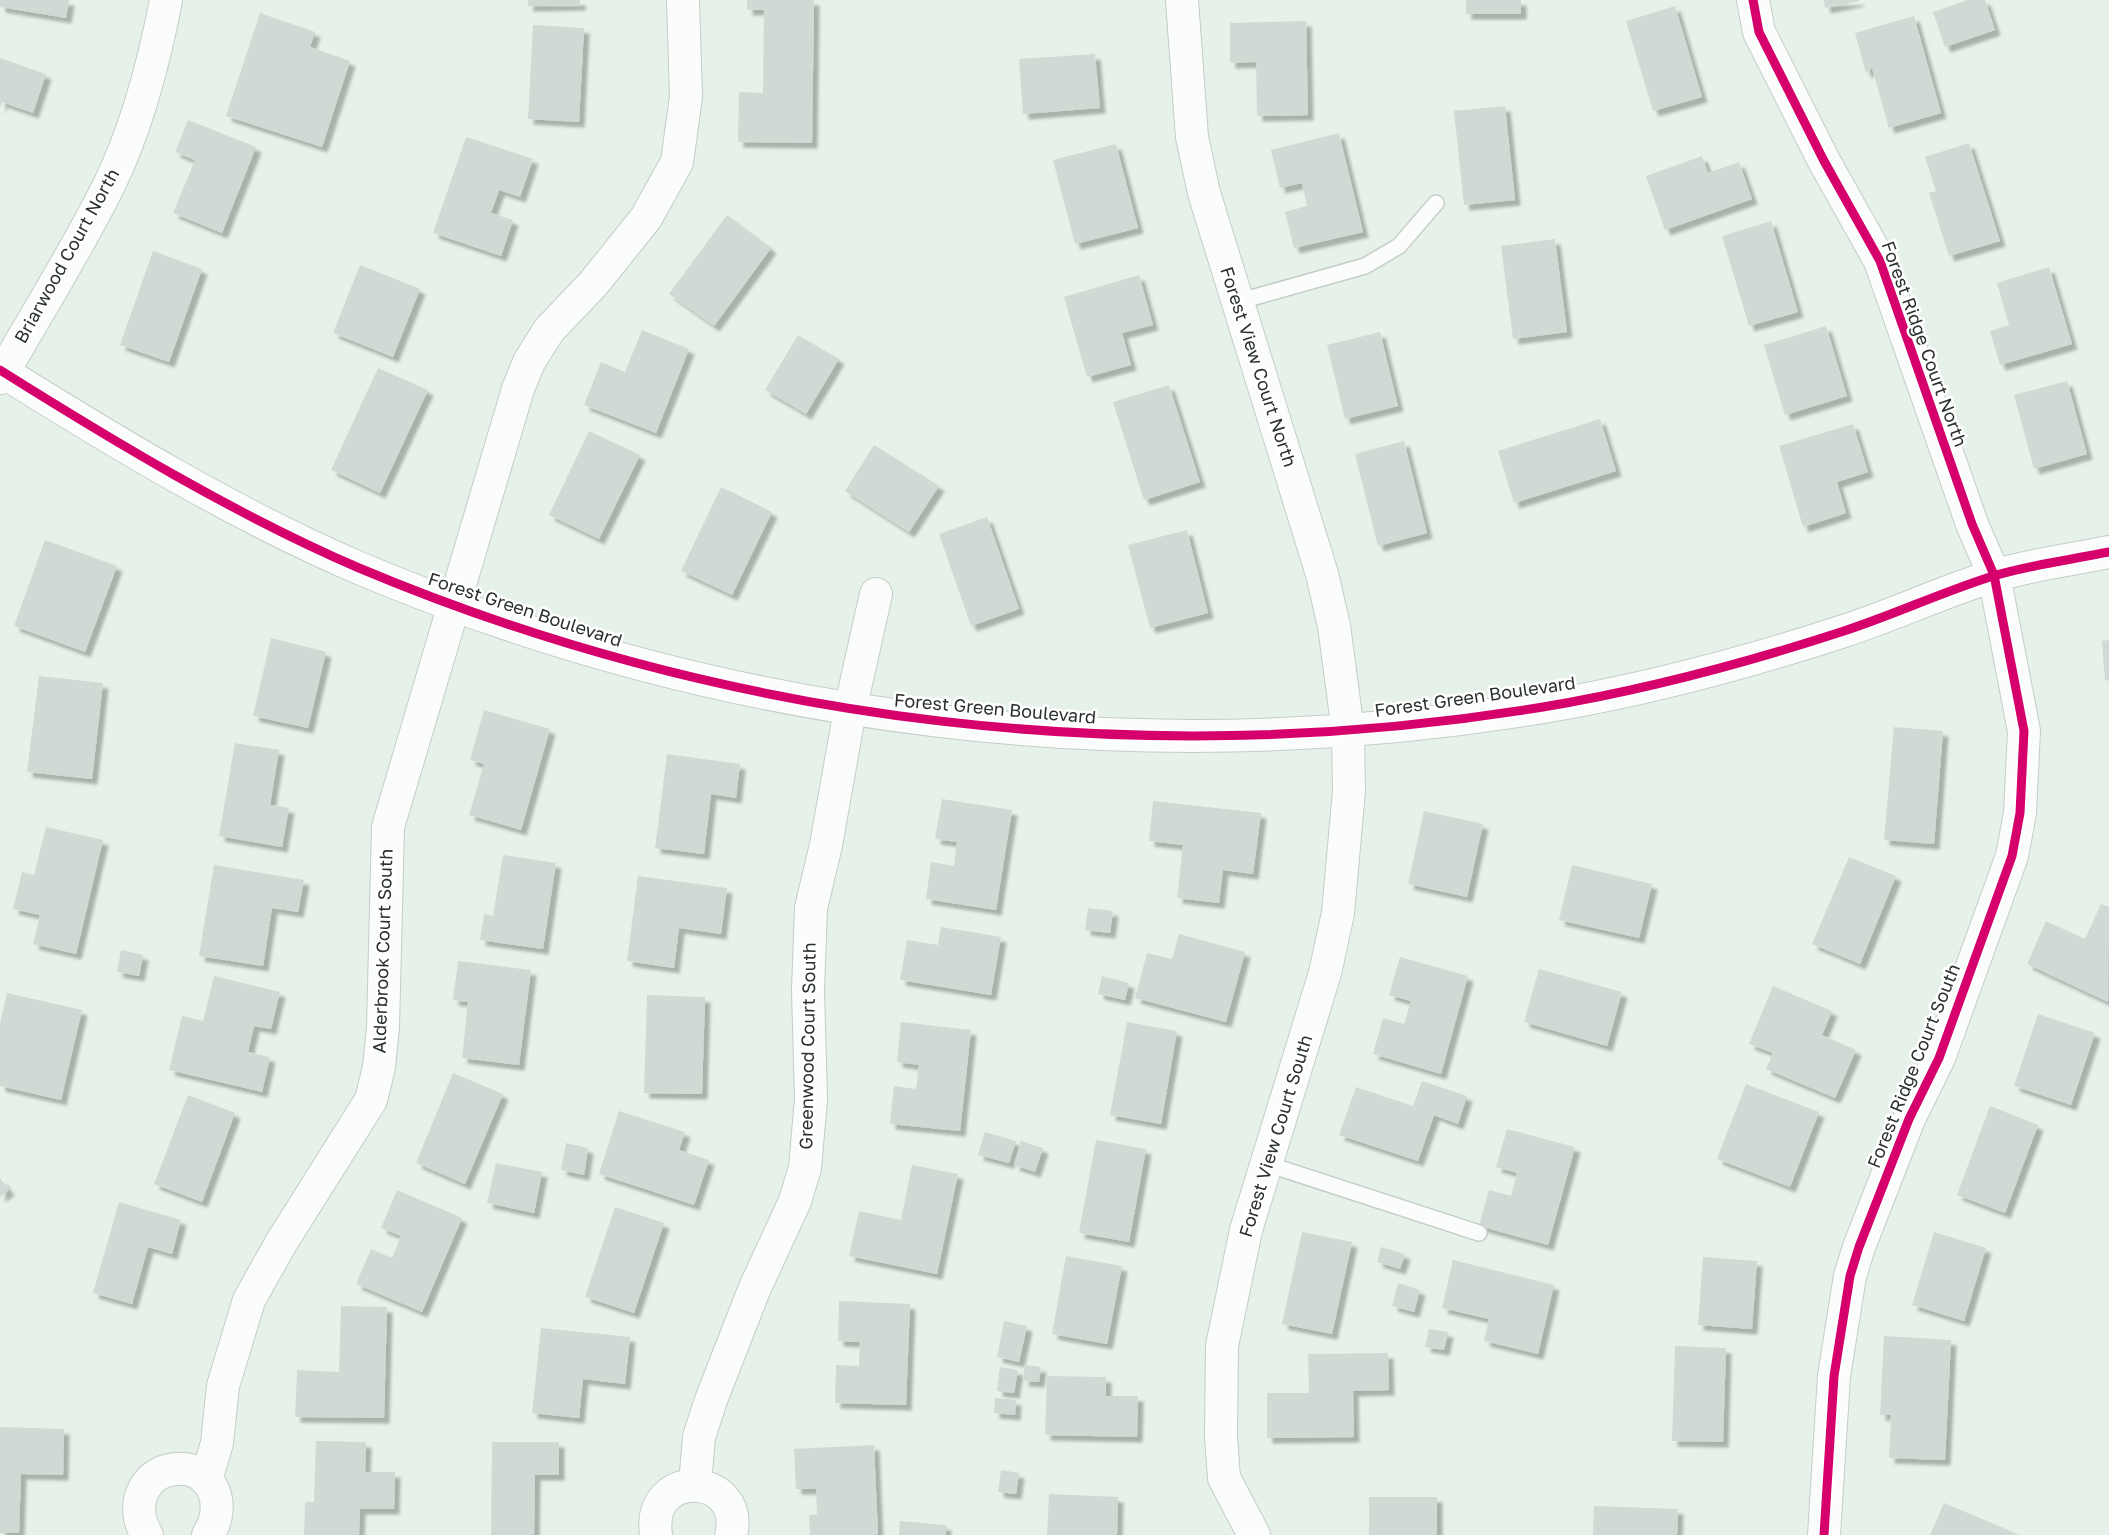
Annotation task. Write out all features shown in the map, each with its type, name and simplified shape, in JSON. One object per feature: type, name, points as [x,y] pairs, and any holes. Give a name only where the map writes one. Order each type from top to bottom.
[{"type":"street","name":"Briarwood Court North","points":[[1,373],[51,292],[111,182],[154,62],[166,0]]},
{"type":"street","name":"Alderbrook Court South","points":[[206,1480],[216,1443],[223,1386],[249,1300],[281,1243],[371,1100],[379,1067],[383,1027],[387,827],[455,606],[518,389],[529,362],[549,330],[592,284],[646,218],[677,162],[686,97],[683,0]]},
{"type":"street","name":"Forest View Court North","points":[[1182,0],[1192,137],[1204,193],[1236,303],[1322,574],[1334,626],[1348,731]]},
{"type":"street","name":"Forest Ridge Court North","points":[[1753,0],[1759,32],[1824,161],[1880,261],[1972,524],[1994,575]]},
{"type":"street","name":"Forest Green Boulevard","points":[[1,373],[232,508],[355,566],[455,606],[571,645],[697,680],[850,710],[1020,731],[1224,738],[1348,731],[1543,707],[1684,678],[1846,630],[1994,575],[2109,552]]},
{"type":"street","name":"Forest Ridge Court South","points":[[1824,1535],[1833,1376],[1850,1276],[1858,1247],[1909,1119],[1939,1058],[2012,856],[2020,813],[2024,731],[1994,575]]},
{"type":"street","name":"Greenwood Court South","points":[[696,1484],[699,1437],[711,1400],[754,1290],[795,1201],[805,1168],[810,1099],[808,990],[811,908],[826,845],[850,710],[876,594]]},
{"type":"street","name":"Forest View Court South","points":[[1254,1535],[1224,1478],[1221,1436],[1222,1346],[1246,1230],[1325,973],[1338,913],[1349,791],[1348,731]]},
{"type":"street","points":[[147,1535],[141,1525],[138,1510],[140,1494],[149,1482],[162,1472],[177,1469],[193,1472],[206,1480],[215,1493],[219,1509],[216,1524],[208,1535]]},
{"type":"street","points":[[656,1535],[654,1522],[658,1507],[667,1495],[680,1487],[696,1484],[711,1488],[723,1497],[731,1511],[733,1526],[731,1535]]},
{"type":"lane","points":[[1236,303],[1365,267],[1399,246],[1436,203]]},
{"type":"lane","points":[[1267,1164],[1479,1233]]},
{"type":"building","points":[[0,0],[69,0],[66,18],[0,7]]},
{"type":"building","points":[[528,0],[580,0],[580,5],[528,6]]},
{"type":"building","points":[[747,0],[814,0],[812,143],[738,142],[739,92],[763,93],[764,10],[747,10]]},
{"type":"building","points":[[1466,0],[1521,0],[1521,14],[1466,14]]},
{"type":"building","points":[[1824,0],[1859,0],[1859,1],[1825,8]]},
{"type":"building","points":[[1968,0],[1985,0],[1995,30],[1945,47],[1933,12]]},
{"type":"building","points":[[1675,6],[1702,97],[1653,111],[1626,21]]},
{"type":"building","points":[[260,13],[315,32],[310,47],[350,61],[322,147],[226,116]]},
{"type":"building","points":[[1914,16],[1941,113],[1889,128],[1872,68],[1866,73],[1855,33]]},
{"type":"building","points":[[1306,21],[1308,115],[1257,116],[1256,62],[1230,63],[1230,23]]},
{"type":"building","points":[[533,25],[584,28],[579,122],[528,119]]},
{"type":"building","points":[[1095,54],[1100,108],[1023,114],[1019,59]]},
{"type":"building","points":[[0,58],[46,74],[33,113],[2,102],[0,108]]},
{"type":"building","points":[[1505,106],[1515,200],[1464,205],[1454,111]]},
{"type":"building","points":[[188,120],[256,147],[222,233],[173,213],[195,160],[175,152]]},
{"type":"building","points":[[1339,133],[1363,232],[1294,248],[1285,212],[1307,206],[1302,183],[1280,188],[1271,150]]},
{"type":"building","points":[[466,137],[533,159],[520,197],[499,190],[491,213],[513,220],[501,256],[433,233]]},
{"type":"building","points":[[1969,143],[2000,241],[1949,256],[1929,193],[1936,191],[1925,157]]},
{"type":"building","points":[[1116,144],[1138,228],[1075,244],[1053,160]]},
{"type":"building","points":[[1702,156],[1708,173],[1739,162],[1752,199],[1665,230],[1646,176]]},
{"type":"building","points":[[727,215],[771,248],[714,326],[669,294]]},
{"type":"building","points":[[1771,221],[1798,312],[1749,326],[1722,236]]},
{"type":"building","points":[[1555,239],[1567,332],[1513,339],[1501,246]]},
{"type":"building","points":[[153,251],[202,269],[169,362],[120,345]]},
{"type":"building","points":[[360,265],[420,289],[393,357],[333,333]]},
{"type":"building","points":[[2049,267],[2072,344],[2000,365],[1990,331],[2009,325],[1997,283]]},
{"type":"building","points":[[1139,275],[1153,325],[1122,333],[1131,365],[1087,377],[1064,297]]},
{"type":"building","points":[[1826,326],[1847,396],[1785,415],[1764,345]]},
{"type":"building","points":[[642,330],[689,349],[656,433],[584,405],[601,362],[625,372]]},
{"type":"building","points":[[1380,332],[1398,406],[1345,419],[1327,345]]},
{"type":"building","points":[[798,335],[839,359],[806,414],[765,390]]},
{"type":"building","points":[[378,368],[428,390],[380,493],[331,470]]},
{"type":"building","points":[[2067,381],[2087,454],[2034,469],[2014,395]]},
{"type":"building","points":[[1169,385],[1200,482],[1144,500],[1113,402]]},
{"type":"building","points":[[1600,419],[1616,471],[1514,503],[1498,451]]},
{"type":"building","points":[[1853,424],[1868,472],[1837,482],[1846,513],[1803,527],[1779,446]]},
{"type":"building","points":[[589,431],[640,455],[599,539],[549,515]]},
{"type":"building","points":[[1404,441],[1427,533],[1378,546],[1355,454]]},
{"type":"building","points":[[874,445],[939,486],[909,532],[845,491]]},
{"type":"building","points":[[721,487],[772,512],[732,595],[681,571]]},
{"type":"building","points":[[987,517],[1019,609],[971,626],[939,534]]},
{"type":"building","points":[[1187,530],[1208,613],[1150,628],[1128,545]]},
{"type":"building","points":[[45,540],[117,566],[85,652],[14,626]]},
{"type":"building","points":[[271,638],[326,652],[308,728],[253,716]]},
{"type":"building","points":[[2109,640],[2109,680],[2105,681],[2102,641]]},
{"type":"building","points":[[39,676],[103,683],[92,779],[27,772]]},
{"type":"building","points":[[484,710],[550,729],[521,830],[469,815],[484,764],[470,760]]},
{"type":"building","points":[[1894,727],[1943,731],[1934,844],[1884,840]]},
{"type":"building","points":[[235,743],[279,750],[270,805],[289,808],[282,847],[219,836]]},
{"type":"building","points":[[667,754],[740,764],[736,798],[711,794],[704,854],[655,848]]},
{"type":"building","points":[[942,799],[1012,810],[996,910],[926,899],[931,862],[954,866],[957,842],[935,839]]},
{"type":"building","points":[[1153,801],[1261,813],[1253,874],[1223,870],[1219,903],[1177,898],[1183,845],[1149,841]]},
{"type":"building","points":[[1424,811],[1483,824],[1467,897],[1408,884]]},
{"type":"building","points":[[46,827],[103,840],[76,954],[33,944],[40,915],[13,909],[22,872],[34,875]]},
{"type":"building","points":[[503,855],[556,863],[543,949],[480,940],[484,914],[493,916]]},
{"type":"building","points":[[1849,857],[1896,876],[1860,964],[1812,944]]},
{"type":"building","points":[[214,865],[304,880],[298,912],[272,908],[263,966],[199,956]]},
{"type":"building","points":[[1572,865],[1652,884],[1639,938],[1559,920]]},
{"type":"building","points":[[638,876],[727,888],[721,934],[679,928],[674,968],[627,961]]},
{"type":"building","points":[[2101,904],[2109,907],[2108,1002],[2027,964],[2046,921],[2085,939]]},
{"type":"building","points":[[1088,908],[1113,911],[1110,933],[1085,930]]},
{"type":"building","points":[[941,927],[1001,937],[991,995],[900,980],[907,940],[938,945]]},
{"type":"building","points":[[1179,934],[1245,952],[1226,1022],[1135,998],[1147,953],[1172,959]]},
{"type":"building","points":[[121,950],[143,955],[139,976],[117,972]]},
{"type":"building","points":[[1400,957],[1468,976],[1441,1074],[1373,1054],[1383,1018],[1404,1024],[1411,1001],[1389,995]]},
{"type":"building","points":[[458,961],[531,970],[519,1065],[462,1058],[468,1002],[453,1000]]},
{"type":"building","points":[[1539,969],[1622,992],[1607,1046],[1524,1022]]},
{"type":"building","points":[[214,976],[280,992],[271,1029],[254,1026],[248,1052],[270,1057],[262,1092],[169,1070],[182,1016],[203,1021]]},
{"type":"building","points":[[1102,976],[1129,983],[1125,1000],[1098,994]]},
{"type":"building","points":[[1773,986],[1832,1011],[1822,1035],[1856,1050],[1835,1098],[1766,1069],[1773,1053],[1749,1044]]},
{"type":"building","points":[[7,993],[82,1010],[61,1100],[0,1086],[0,1024]]},
{"type":"building","points":[[647,995],[705,997],[702,1094],[644,1093]]},
{"type":"building","points":[[2038,1014],[2095,1033],[2071,1105],[2014,1086]]},
{"type":"building","points":[[901,1022],[971,1030],[960,1131],[890,1124],[894,1086],[916,1089],[919,1065],[897,1062]]},
{"type":"building","points":[[1127,1022],[1177,1031],[1161,1124],[1110,1115]]},
{"type":"building","points":[[453,1073],[503,1094],[465,1184],[416,1163]]},
{"type":"building","points":[[1422,1081],[1467,1096],[1458,1124],[1434,1115],[1418,1161],[1339,1135],[1356,1087],[1413,1106]]},
{"type":"building","points":[[1746,1084],[1819,1112],[1790,1187],[1717,1159]]},
{"type":"building","points":[[188,1095],[235,1113],[202,1202],[154,1184]]},
{"type":"building","points":[[1990,1106],[2038,1125],[2005,1213],[1957,1195]]},
{"type":"building","points":[[619,1111],[685,1132],[679,1150],[709,1160],[694,1205],[599,1174]]},
{"type":"building","points":[[1507,1129],[1575,1147],[1548,1245],[1479,1226],[1489,1190],[1511,1196],[1517,1173],[1496,1167]]},
{"type":"building","points":[[985,1132],[1016,1141],[1009,1163],[978,1155]]},
{"type":"building","points":[[1096,1140],[1146,1149],[1129,1242],[1079,1233]]},
{"type":"building","points":[[1021,1141],[1043,1148],[1035,1172],[1014,1165]]},
{"type":"building","points":[[566,1143],[588,1148],[584,1175],[561,1170]]},
{"type":"building","points":[[496,1163],[542,1172],[534,1213],[487,1203]]},
{"type":"building","points":[[912,1165],[958,1174],[937,1274],[849,1256],[859,1211],[901,1220]]},
{"type":"building","points":[[0,1178],[9,1190],[0,1197]]},
{"type":"building","points":[[397,1190],[462,1218],[422,1312],[356,1284],[371,1249],[392,1258],[401,1236],[381,1228]]},
{"type":"building","points":[[119,1202],[181,1220],[172,1254],[148,1247],[132,1304],[93,1293]]},
{"type":"building","points":[[615,1207],[664,1223],[634,1313],[585,1297]]},
{"type":"building","points":[[1302,1232],[1352,1242],[1332,1334],[1282,1324]]},
{"type":"building","points":[[1934,1232],[1986,1248],[1964,1321],[1912,1305]]},
{"type":"building","points":[[1381,1247],[1405,1254],[1400,1269],[1377,1262]]},
{"type":"building","points":[[1066,1256],[1122,1266],[1107,1344],[1052,1334]]},
{"type":"building","points":[[1703,1257],[1757,1261],[1752,1329],[1698,1325]]},
{"type":"building","points":[[1453,1260],[1554,1285],[1538,1354],[1484,1341],[1489,1319],[1442,1308]]},
{"type":"building","points":[[1398,1283],[1420,1290],[1414,1312],[1392,1306]]},
{"type":"building","points":[[839,1301],[910,1304],[906,1405],[835,1403],[836,1365],[859,1366],[860,1342],[838,1341]]},
{"type":"building","points":[[341,1306],[387,1307],[384,1418],[295,1417],[297,1370],[339,1372]]},
{"type":"building","points":[[1004,1321],[1027,1326],[1019,1362],[997,1357]]},
{"type":"building","points":[[541,1328],[630,1337],[625,1384],[583,1379],[579,1418],[532,1413]]},
{"type":"building","points":[[1429,1329],[1448,1332],[1444,1350],[1425,1347]]},
{"type":"building","points":[[1884,1336],[1951,1340],[1945,1460],[1889,1458],[1891,1415],[1880,1415]]},
{"type":"building","points":[[1675,1346],[1726,1348],[1723,1442],[1672,1441]]},
{"type":"building","points":[[1388,1353],[1389,1390],[1353,1391],[1354,1437],[1267,1438],[1267,1393],[1309,1393],[1308,1354]]},
{"type":"building","points":[[1025,1365],[1041,1367],[1039,1382],[1023,1381]]},
{"type":"building","points":[[1000,1367],[1018,1370],[1014,1393],[997,1391]]},
{"type":"building","points":[[1047,1376],[1106,1377],[1106,1396],[1138,1396],[1137,1437],[1045,1435]]},
{"type":"building","points":[[995,1398],[1016,1400],[1015,1415],[994,1413]]},
{"type":"building","points":[[0,1427],[64,1429],[63,1475],[21,1474],[19,1533],[0,1533]]},
{"type":"building","points":[[316,1441],[366,1442],[365,1472],[395,1472],[394,1509],[360,1509],[359,1535],[304,1535],[305,1502],[314,1502]]},
{"type":"building","points":[[492,1442],[559,1442],[559,1475],[535,1475],[534,1535],[491,1535]]},
{"type":"building","points":[[874,1445],[878,1535],[810,1535],[809,1515],[817,1514],[816,1489],[796,1489],[794,1449]]},
{"type":"building","points":[[1001,1470],[1019,1473],[1016,1494],[998,1492]]},
{"type":"building","points":[[1049,1494],[1118,1497],[1117,1535],[1047,1535]]},
{"type":"building","points":[[1369,1497],[1437,1497],[1437,1535],[1369,1535]]},
{"type":"building","points":[[1944,1503],[2020,1535],[1930,1535]]},
{"type":"building","points":[[1594,1506],[1678,1509],[1677,1535],[1593,1535]]},
{"type":"building","points":[[900,1521],[946,1525],[946,1535],[899,1535]]},
{"type":"cycle path","points":[[1753,0],[1759,32],[1824,161],[1880,261],[1972,524],[1994,575],[2024,731],[2020,813],[2012,856],[1939,1058],[1909,1119],[1850,1276],[1834,1376],[1824,1535]]},
{"type":"cycle path","points":[[0,370],[131,450],[267,525],[359,568],[501,622],[645,665],[792,698],[941,721],[1091,733],[1242,735],[1393,726],[1543,707],[1657,684],[1733,665],[1844,631],[1990,577],[2109,552]]}]
